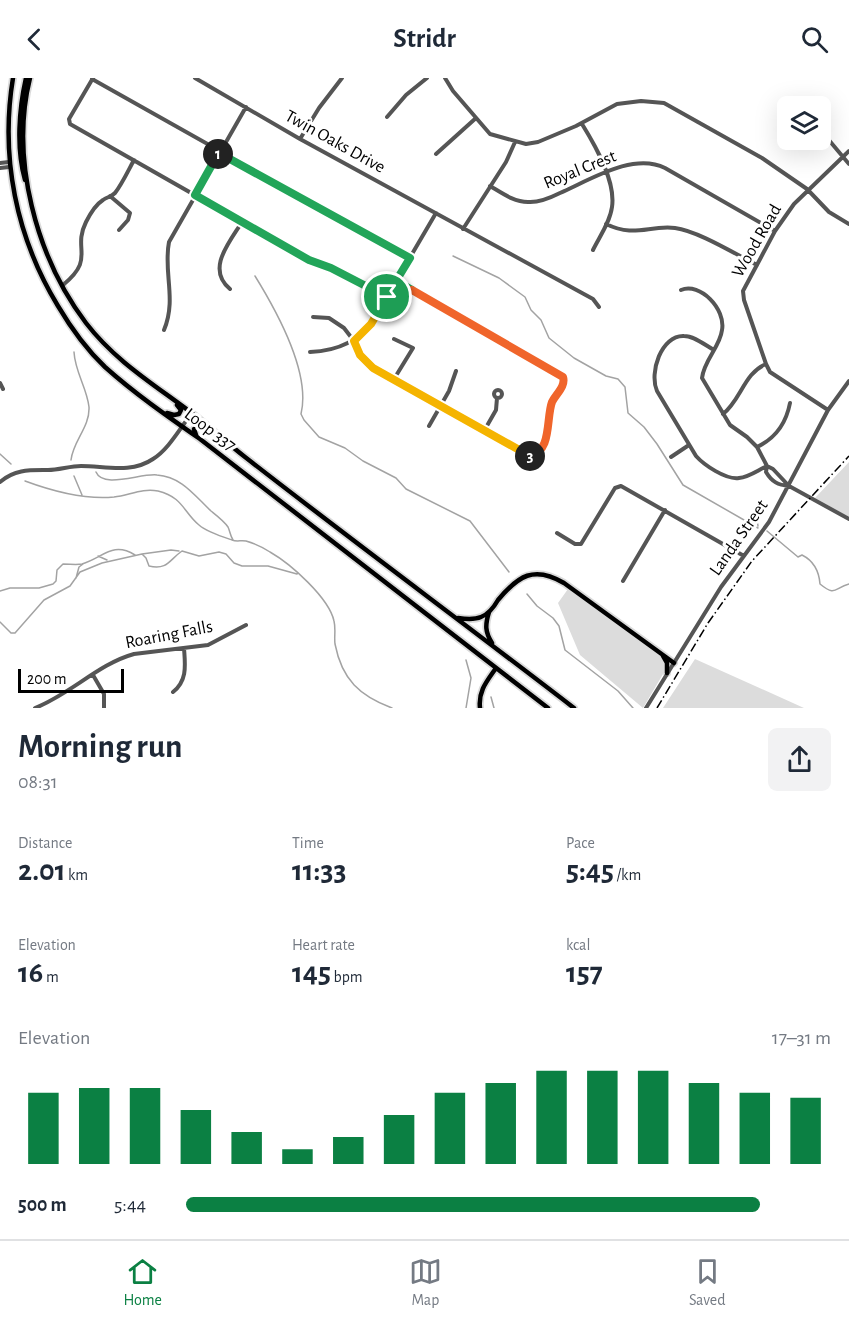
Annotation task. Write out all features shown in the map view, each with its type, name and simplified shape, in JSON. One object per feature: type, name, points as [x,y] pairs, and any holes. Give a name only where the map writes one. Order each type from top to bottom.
[{"type":"main road","name":"Loop 337","points":[[13,78],[8,114],[9,165],[16,207],[26,243],[48,289],[84,345],[104,366],[154,406],[548,708]]},
{"type":"main road","name":"Loop 337","points":[[28,78],[24,134],[29,190],[37,223],[63,285],[85,321],[108,348],[135,372],[192,413],[494,647]]},
{"type":"main road","points":[[154,406],[170,414],[178,415],[181,410],[174,401]]},
{"type":"main road","points":[[200,439],[194,429],[199,426],[216,433]]},
{"type":"main road","points":[[574,708],[494,647],[487,634],[485,624],[489,612],[507,589],[519,579],[533,574],[547,575],[564,583],[674,663]]},
{"type":"main road","points":[[455,617],[471,619],[489,612]]},
{"type":"main road","points":[[661,653],[667,663],[667,673]]},
{"type":"main road","points":[[480,708],[480,694],[496,668]]},
{"type":"street","name":"Twin Oaks Drive","points":[[195,78],[300,139],[592,298],[599,307]]},
{"type":"street","points":[[300,139],[342,78]]},
{"type":"street","points":[[387,117],[406,95],[427,78]]},
{"type":"street","points":[[445,78],[490,134],[515,142],[534,143],[582,124],[601,111],[621,103],[647,100],[664,104],[762,158],[807,189],[829,212],[849,224]]},
{"type":"street","points":[[387,297],[331,268],[309,260],[69,122],[92,79],[219,153],[410,258]]},
{"type":"street","points":[[164,330],[171,306],[168,245],[246,107]]},
{"type":"street","points":[[436,154],[477,118]]},
{"type":"street","points":[[582,124],[595,146],[611,187],[612,201],[606,224],[593,250]]},
{"type":"street","points":[[463,228],[506,162],[515,142]]},
{"type":"street","points":[[831,143],[849,164]]},
{"type":"street","name":"Wood Road","points":[[766,364],[744,297],[745,285],[775,231],[794,204],[849,151]]},
{"type":"street","points":[[63,285],[79,268],[82,255],[82,230],[96,202],[110,196],[117,189],[134,160]]},
{"type":"street","name":"Royal Crest","points":[[490,186],[515,200],[529,202],[547,199],[606,173],[637,163],[661,166],[775,231]]},
{"type":"street","points":[[0,165],[9,165]]},
{"type":"street","points":[[110,196],[130,213],[128,220],[119,230]]},
{"type":"street","points":[[310,352],[333,349],[354,341],[371,324],[436,213]]},
{"type":"street","points":[[230,289],[221,279],[219,263],[242,222]]},
{"type":"street","points":[[606,224],[628,231],[668,228],[682,230],[757,265]]},
{"type":"street","points":[[313,317],[328,318],[337,322],[354,341],[360,355],[368,364],[394,380],[524,454],[533,456],[539,452],[545,440],[550,409],[564,379],[396,281]]},
{"type":"street","points":[[681,290],[689,288],[708,297],[718,307],[722,318],[722,332],[702,378],[730,425],[747,436],[757,447],[767,466],[789,486]]},
{"type":"street","points":[[714,350],[692,338],[678,336],[666,344],[654,369],[657,391],[701,461],[732,478],[743,477],[767,466]]},
{"type":"street","points":[[394,339],[413,348],[394,380]]},
{"type":"street","points":[[723,414],[731,406],[754,369],[766,364],[776,378],[828,410]]},
{"type":"street","points":[[429,426],[456,371]]},
{"type":"street","name":"Landa Street","points":[[646,708],[720,586],[769,522],[828,410],[849,381]]},
{"type":"street","points":[[0,383],[3,389]]},
{"type":"street","points":[[484,431],[496,410],[497,398]]},
{"type":"street","points":[[757,447],[774,437],[788,416],[790,403]]},
{"type":"street","points":[[0,482],[13,473],[25,470],[81,466],[115,469],[142,465],[162,452],[192,413]]},
{"type":"street","points":[[671,457],[689,445]]},
{"type":"street","points":[[767,466],[766,472],[779,485],[798,490],[849,519]]},
{"type":"street","points":[[771,479],[776,473]]},
{"type":"street","points":[[556,533],[575,544],[581,544],[618,486],[621,486],[744,556]]},
{"type":"street","points":[[623,581],[664,510]]},
{"type":"street","name":"Roaring Falls","points":[[35,708],[67,692],[112,662],[134,654],[214,643],[246,625]]},
{"type":"street","points":[[173,692],[184,676],[184,648]]},
{"type":"street","points":[[93,675],[104,694],[104,708]]},
{"type":"shaded area","points":[[849,462],[849,517],[815,498]]},
{"type":"shaded area","points":[[568,589],[664,659],[666,669],[643,708],[580,655],[558,603]]},
{"type":"shaded area","points":[[695,659],[804,708],[663,708]]},
{"type":"waterway","points":[[453,256],[499,278],[525,297],[531,310],[541,320],[549,338],[574,358],[606,376],[618,379],[625,387],[628,413],[644,427],[657,444],[683,485],[758,528]]},
{"type":"waterway","points":[[255,276],[290,342],[301,380],[303,398],[301,414],[304,420],[319,437],[345,448],[363,461],[396,478],[406,489],[470,521],[509,572]]},
{"type":"waterway","points":[[71,460],[89,414],[86,393],[76,366],[74,352]]},
{"type":"waterway","points":[[0,454],[11,464]]},
{"type":"waterway","points":[[96,472],[100,477],[114,480],[150,475],[174,479],[187,488],[228,527],[233,540]]},
{"type":"waterway","points":[[74,476],[82,495]]},
{"type":"waterway","points":[[25,481],[57,491],[103,498],[141,491],[158,491],[178,501],[206,530],[234,541],[249,542],[268,550],[298,573],[325,602],[334,621],[338,657],[342,668],[354,685],[371,698],[392,708]]},
{"type":"waterway","points":[[757,519],[758,526]]},
{"type":"waterway","points":[[767,531],[798,557],[802,555],[810,560],[817,571],[820,584],[825,588],[832,591],[849,584]]},
{"type":"waterway","points":[[0,591],[10,588],[39,588],[53,584],[56,581],[57,570],[63,564],[82,564],[114,550],[127,551],[135,555]]},
{"type":"waterway","points":[[142,554],[179,551]]},
{"type":"waterway","points":[[0,622],[11,633],[15,633],[44,600],[70,586],[80,572],[102,563],[142,554],[149,566],[160,567],[182,551],[199,556],[219,552],[226,554],[234,563],[242,566],[268,566],[297,574]]},
{"type":"waterway","points":[[98,556],[107,560]]},
{"type":"waterway","points":[[76,578],[79,567],[83,564]]},
{"type":"waterway","points":[[527,594],[559,626],[565,650],[618,691],[633,708]]},
{"type":"waterway","points":[[466,660],[471,678],[466,708]]},
{"type":"waterway","points":[[491,697],[494,708]]},
{"type":"railway","points":[[657,708],[708,623],[752,561],[849,456]]},
{"type":"route","points":[[219,153],[410,258],[396,281],[563,377],[563,384],[550,409],[548,432],[539,452],[533,456],[524,454],[373,368],[363,360],[354,341],[371,324],[387,297],[331,268],[309,260],[195,195],[219,153]]}]
